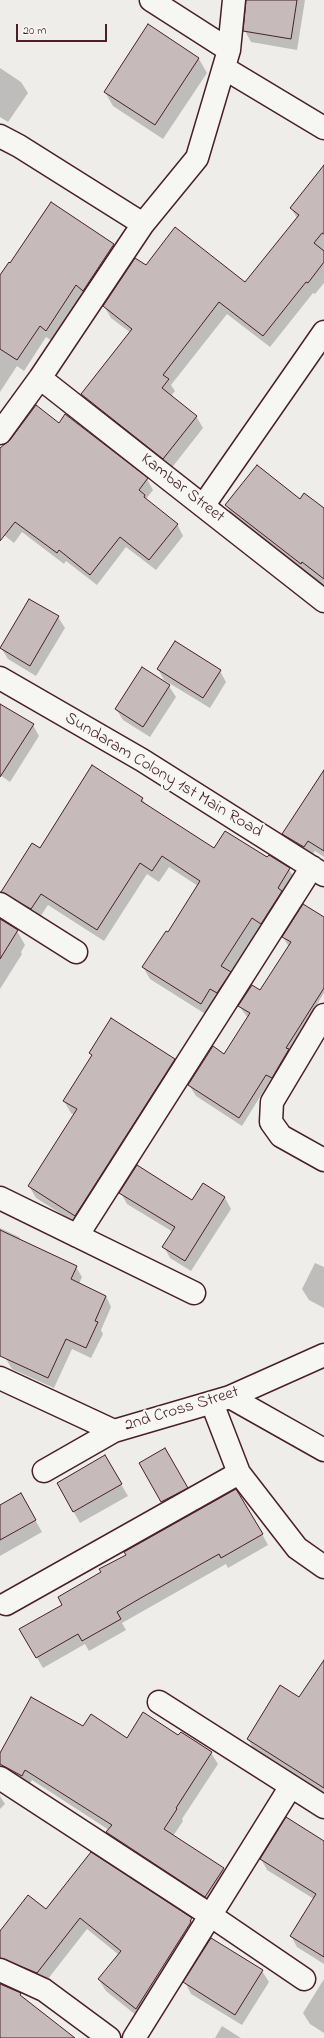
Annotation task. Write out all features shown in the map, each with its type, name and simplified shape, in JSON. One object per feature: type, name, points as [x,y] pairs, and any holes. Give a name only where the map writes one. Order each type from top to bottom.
[{"type":"street","points":[[151,0],[226,59],[324,128]]},
{"type":"street","points":[[0,433],[40,378],[143,224],[197,158],[226,59],[234,0]]},
{"type":"street","points":[[0,136],[19,146],[143,224]]},
{"type":"street","points":[[203,506],[324,332]]},
{"type":"street","name":"Kambar Street","points":[[40,378],[324,601]]},
{"type":"street","name":"Sundaram Colony 1st Main Road","points":[[0,678],[142,760],[318,871]]},
{"type":"street","points":[[78,1236],[318,871]]},
{"type":"street","points":[[0,904],[76,952]]},
{"type":"street","points":[[324,1015],[272,1102],[271,1122],[281,1136],[324,1160]]},
{"type":"street","points":[[0,1198],[194,1293]]},
{"type":"street","name":"2nd Cross Street","points":[[44,1471],[114,1431],[221,1400],[324,1355]]},
{"type":"street","points":[[0,1378],[114,1431]]},
{"type":"street","points":[[221,1400],[324,1450]]},
{"type":"street","points":[[221,1400],[239,1472],[297,1548],[324,1566]]},
{"type":"street","points":[[6,1604],[239,1472]]},
{"type":"street","points":[[160,1702],[324,1807]]},
{"type":"street","points":[[0,1778],[210,1915],[304,1979]]},
{"type":"street","points":[[134,2038],[291,1786]]},
{"type":"street","points":[[0,1970],[44,1990],[109,2038]]},
{"type":"building","points":[[246,0],[297,0],[291,39],[243,31]]},
{"type":"building","points":[[148,24],[199,58],[155,125],[104,92]]},
{"type":"building","points":[[324,165],[324,234],[322,233],[314,243],[324,251],[324,262],[263,336],[219,302],[163,375],[169,379],[162,388],[197,416],[163,459],[81,394],[132,329],[103,306],[135,258],[146,265],[175,227],[245,282],[299,215],[290,208]]},
{"type":"building","points":[[51,202],[114,244],[83,291],[76,285],[46,331],[40,326],[17,360],[0,349],[0,275],[9,262],[10,263]]},
{"type":"building","points":[[36,405],[59,423],[65,414],[148,478],[139,490],[145,495],[144,497],[178,524],[149,560],[120,537],[90,575],[59,550],[57,553],[15,522],[0,541],[0,448],[10,440]]},
{"type":"building","points":[[257,465],[300,499],[304,493],[324,508],[324,579],[302,562],[301,564],[225,505]]},
{"type":"building","points":[[29,599],[59,616],[30,666],[0,648]]},
{"type":"building","points":[[175,641],[221,670],[203,698],[157,669]]},
{"type":"building","points":[[142,667],[170,685],[143,727],[115,709]]},
{"type":"building","points":[[0,704],[34,724],[0,777]]},
{"type":"building","points":[[92,765],[143,798],[141,801],[214,848],[225,831],[267,857],[269,855],[290,868],[278,888],[282,891],[261,924],[252,918],[221,966],[231,972],[217,993],[210,989],[201,1004],[142,967],[166,931],[168,932],[200,881],[162,856],[152,871],[140,863],[97,930],[41,894],[31,909],[1,892],[32,843],[40,848]]},
{"type":"building","points":[[324,770],[324,851],[308,841],[304,847],[282,834]]},
{"type":"building","points":[[303,904],[324,917],[324,988],[286,1048],[289,1049],[272,1078],[266,1075],[239,1118],[188,1085],[213,1046],[224,1054],[250,1013],[238,1006],[252,985],[260,990],[291,942],[282,937]]},
{"type":"building","points":[[0,919],[18,930],[0,959]]},
{"type":"building","points":[[111,1018],[175,1059],[75,1216],[28,1186],[77,1109],[63,1101],[92,1055],[89,1053]]},
{"type":"building","points":[[137,1165],[192,1200],[203,1183],[225,1197],[185,1261],[162,1247],[175,1227],[119,1193]]},
{"type":"building","points":[[0,1230],[77,1266],[71,1279],[106,1296],[95,1321],[98,1322],[86,1348],[66,1339],[48,1378],[0,1356]]},
{"type":"building","points":[[165,1448],[188,1488],[161,1502],[139,1463]]},
{"type":"building","points":[[105,1455],[122,1484],[73,1512],[57,1483]]},
{"type":"building","points":[[236,1489],[263,1534],[221,1558],[219,1554],[117,1612],[121,1619],[82,1641],[78,1634],[36,1658],[19,1629],[62,1605],[58,1597],[101,1572],[99,1569],[126,1555],[124,1552]]},
{"type":"building","points":[[21,1493],[36,1520],[0,1540],[0,1505]]},
{"type":"building","points":[[324,1660],[324,1788],[247,1739],[280,1685],[299,1697]]},
{"type":"building","points":[[31,1697],[83,1726],[91,1714],[127,1738],[143,1712],[178,1735],[181,1732],[212,1752],[164,1829],[224,1868],[205,1897],[106,1832],[112,1825],[25,1770],[22,1776],[0,1764],[0,1753]]},
{"type":"building","points":[[286,1817],[324,1841],[324,1957],[290,1936],[316,1894],[260,1859]]},
{"type":"building","points":[[91,1852],[192,1918],[190,1921],[191,1922],[136,2009],[98,1979],[121,1951],[80,1918],[37,1973],[0,1958],[0,1931],[28,1895],[46,1909]]},
{"type":"building","points":[[211,1938],[263,1970],[235,2015],[183,1982]]},
{"type":"building","points":[[0,1984],[21,1993],[20,1995],[75,2038],[0,2038]]}]
